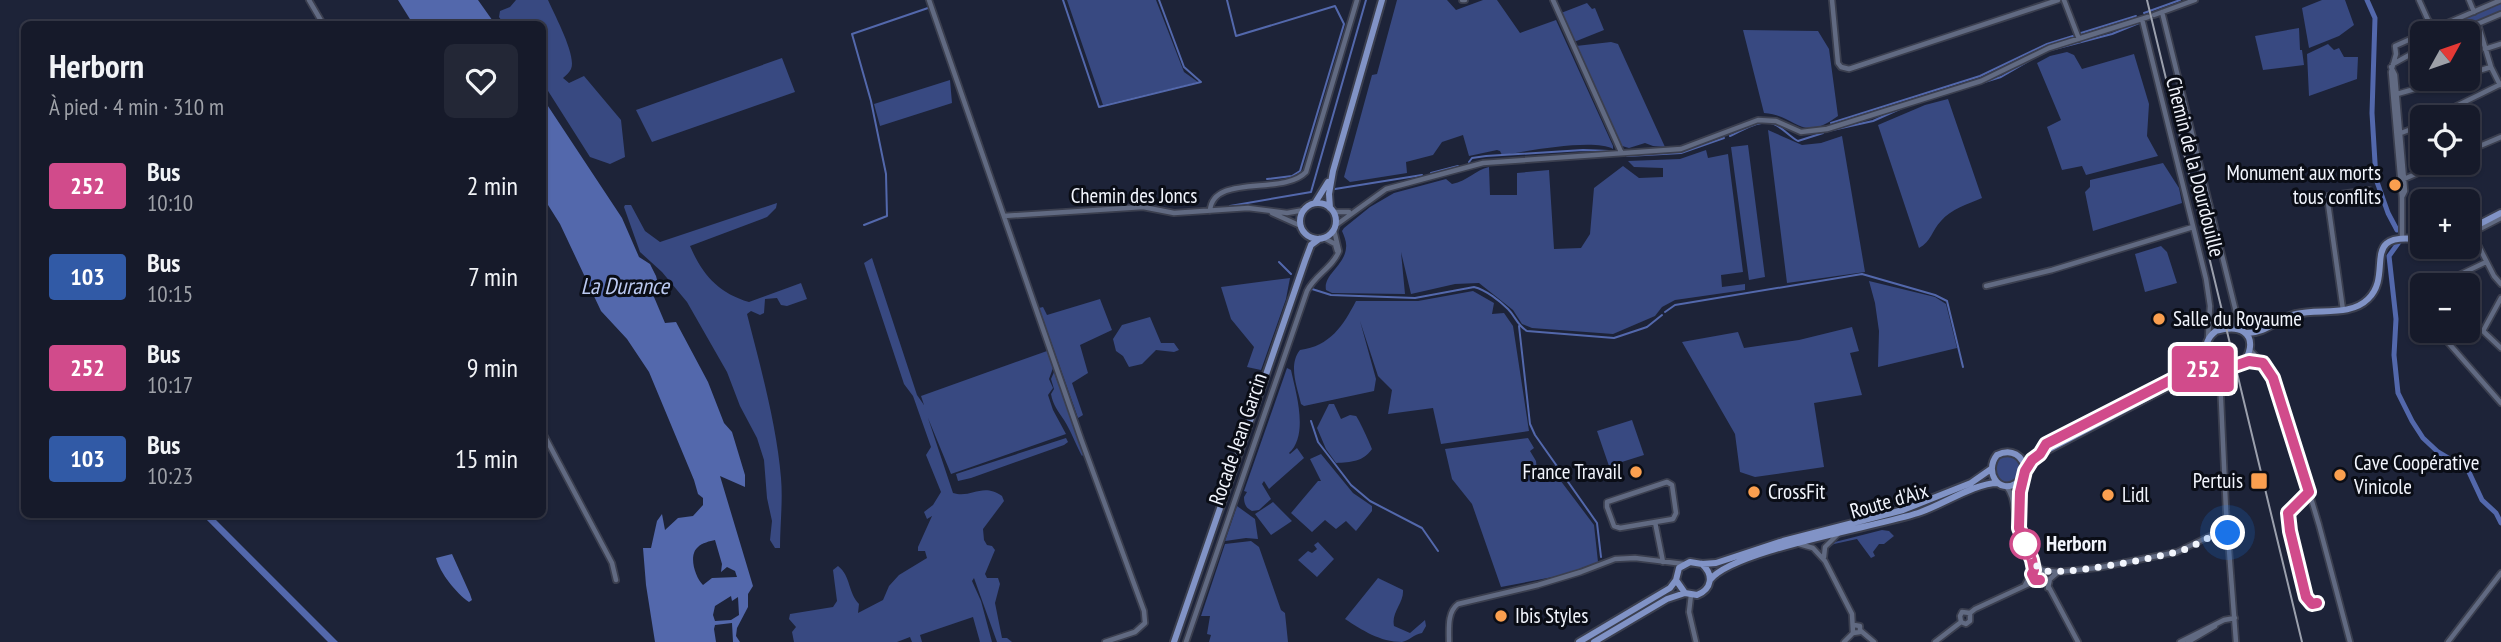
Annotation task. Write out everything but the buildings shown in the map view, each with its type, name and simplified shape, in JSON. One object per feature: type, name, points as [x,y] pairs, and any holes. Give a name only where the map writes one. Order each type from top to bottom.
[{"type":"main road","points":[[1333,171],[1314,203],[1304,210],[1300,220],[1302,229],[1313,238],[1322,238],[1335,228],[1329,194],[1333,171],[1382,0]]},
{"type":"main road","points":[[1314,203],[1323,204],[1332,210]]},
{"type":"main road","points":[[2480,226],[2501,216]]},
{"type":"main road","name":"Rocade Jean Garcin","points":[[1302,229],[1308,244],[1305,261]]},
{"type":"main road","name":"Rocade Jean Garcin","points":[[1174,642],[1305,261],[1311,245],[1322,238]]},
{"type":"main road","points":[[2200,370],[2208,338],[2216,331],[2235,327],[2246,333],[2259,332],[2294,314],[2343,310],[2359,305],[2371,296],[2377,286],[2384,247],[2393,239],[2410,238]]},
{"type":"main road","points":[[2036,456],[2000,453],[1994,459],[1991,469],[1994,479],[2002,484],[2015,484],[2022,479],[2036,456],[2200,370],[2244,361],[2259,332]]},
{"type":"main road","points":[[2246,333],[2251,349]]},
{"type":"main road","points":[[2205,355],[2220,368]]},
{"type":"main road","points":[[2019,456],[2025,471]]},
{"type":"main road","name":"Route d'Aix","points":[[1702,564],[1717,563],[1783,541],[1903,510],[1965,486],[1991,469]]},
{"type":"main road","name":"Route d'Aix","points":[[1710,580],[1717,572],[1740,561],[1923,512],[1982,485],[2002,484]]},
{"type":"main road","points":[[1579,642],[1671,588],[1679,568],[1684,564],[1696,562],[1707,568],[1710,580],[1702,593],[1667,599],[1594,642]]},
{"type":"main road","points":[[1676,580],[1688,594]]},
{"type":"street","points":[[310,0],[321,21]]},
{"type":"street","points":[[929,0],[1081,439],[1144,611],[1145,623],[1140,629],[1105,642]]},
{"type":"street","points":[[1210,211],[1212,200],[1222,191],[1294,181],[1306,173],[1357,0]]},
{"type":"street","points":[[1553,0],[1621,152]]},
{"type":"street","points":[[1832,0],[1838,63],[1840,67],[1849,69],[2058,0]]},
{"type":"street","points":[[2064,0],[2079,39]]},
{"type":"street","points":[[2419,0],[2429,21]]},
{"type":"street","points":[[2469,0],[2474,12]]},
{"type":"street","points":[[1332,210],[1346,213],[1390,187],[1483,163],[1681,149],[1758,120],[1776,121],[1801,132],[1827,129],[1981,81],[2049,48],[2191,1]]},
{"type":"street","points":[[2453,21],[2501,1]]},
{"type":"street","points":[[2162,12],[2237,316],[2235,327]]},
{"type":"street","points":[[2480,23],[2501,14]]},
{"type":"street","name":"Chemin de la Dourdouille","points":[[2148,17],[2208,292],[2208,338]]},
{"type":"street","points":[[2460,105],[2501,86],[2491,67],[2480,31]]},
{"type":"street","points":[[2399,56],[2397,45],[2410,40]]},
{"type":"street","points":[[2485,49],[2501,44]]},
{"type":"street","points":[[2402,237],[2402,198],[2395,134],[2392,66],[2399,56],[2410,52]]},
{"type":"street","points":[[2392,66],[2401,133],[2404,179],[2402,198]]},
{"type":"street","points":[[2480,70],[2491,67]]},
{"type":"street","points":[[2397,94],[2410,90]]},
{"type":"street","points":[[2401,133],[2410,130]]},
{"type":"street","points":[[2480,146],[2501,137]]},
{"type":"street","points":[[2404,179],[2413,175]]},
{"type":"street","points":[[2343,310],[2327,196],[2369,190]]},
{"type":"street","points":[[1337,257],[1340,246],[1335,228],[1362,204]]},
{"type":"street","name":"Chemin des Joncs","points":[[1004,216],[1143,207],[1166,212],[1248,208],[1287,213],[1304,210]]},
{"type":"street","name":"Chemin des Joncs","points":[[1265,211],[1287,218],[1302,229]]},
{"type":"street","points":[[1986,286],[2052,270],[2193,227]]},
{"type":"street","points":[[1322,238],[1335,244],[1337,257]]},
{"type":"street","points":[[2480,250],[2501,284]]},
{"type":"street","name":"Rocade Jean Garcin","points":[[1186,642],[1307,291],[1315,278],[1337,257]]},
{"type":"street","points":[[2463,273],[2486,262]]},
{"type":"street","points":[[2501,298],[2483,331],[2501,348]]},
{"type":"street","points":[[2208,324],[2216,331]]},
{"type":"street","points":[[2448,343],[2501,403]]},
{"type":"street","points":[[2251,349],[2273,378],[2319,525],[2350,642]]},
{"type":"street","points":[[2244,361],[2259,361]]},
{"type":"street","points":[[2220,368],[2236,642]]},
{"type":"street","points":[[546,439],[612,563],[616,580]]},
{"type":"street","points":[[2019,528],[2022,479]]},
{"type":"street","points":[[1669,482],[1672,485],[1675,517],[1655,522],[1616,527],[1611,521],[1607,502],[1669,482]]},
{"type":"street","points":[[2002,484],[2014,501],[2019,528],[2041,579],[2078,642]]},
{"type":"street","points":[[1655,522],[1663,562]]},
{"type":"street","points":[[1839,533],[1825,547],[1823,556],[1850,608],[1853,633]]},
{"type":"street","points":[[2037,570],[2058,572],[2097,568],[2181,551],[2214,534],[2228,533]]},
{"type":"street","points":[[1798,544],[1813,548],[1825,561]]},
{"type":"street","points":[[1449,642],[1451,613],[1458,604],[1538,585],[1615,559],[1635,558],[1684,564]]},
{"type":"street","points":[[2037,570],[2041,579]]},
{"type":"street","points":[[2023,586],[2037,570]]},
{"type":"street","points":[[1935,642],[1961,622],[1966,624],[1970,621],[1970,613],[1975,608],[2058,572]]},
{"type":"street","points":[[2047,587],[2050,579],[2058,572]]},
{"type":"street","points":[[2448,642],[2501,573]]},
{"type":"street","points":[[1688,594],[1696,642]]},
{"type":"street","points":[[2180,642],[2218,623],[2235,618]]},
{"type":"street","points":[[2188,642],[2218,623]]},
{"type":"street","points":[[1854,625],[1860,626],[1861,631],[1874,642]]},
{"type":"street","points":[[1844,642],[1853,633],[1861,631]]},
{"type":"shaded area","points":[[516,0],[548,0],[571,55],[571,69],[563,78],[569,83],[584,76],[621,120],[625,157],[610,164],[590,157],[546,88],[546,21],[502,21],[500,11],[510,7]]},
{"type":"shaded area","points":[[1067,0],[1156,0],[1184,72],[1198,82],[1103,105]]},
{"type":"shaded area","points":[[1397,0],[1447,0],[1456,10],[1483,0],[1497,0],[1520,33],[1556,20],[1613,149],[1575,145],[1502,155],[1497,150],[1469,156],[1463,135],[1442,142],[1433,155],[1406,162],[1407,173],[1350,182],[1344,177],[1372,75],[1377,74]]},
{"type":"shaded area","points":[[2322,0],[2345,0],[2354,25],[2339,36],[2309,48],[2302,8]]},
{"type":"shaded area","points":[[2501,2],[2501,12],[2480,21],[2456,21]]},
{"type":"shaded area","points":[[1587,3],[1592,9],[1595,8],[1604,30],[1574,42],[1561,13]]},
{"type":"shaded area","points":[[2299,28],[2304,65],[2263,70],[2255,36]]},
{"type":"shaded area","points":[[1743,30],[1818,31],[1829,49],[1838,116],[1815,128],[1807,128],[1764,113]]},
{"type":"shaded area","points":[[1611,42],[1618,44],[1665,147],[1645,143],[1629,148],[1622,146],[1576,46]]},
{"type":"shaded area","points":[[2328,44],[2334,50],[2339,48],[2344,57],[2358,57],[2357,79],[2309,96],[2307,54]]},
{"type":"shaded area","points":[[2067,52],[2074,55],[2082,69],[2134,54],[2149,104],[2147,136],[2158,156],[2086,175],[2082,166],[2062,170],[2047,127],[2061,120],[2037,63]]},
{"type":"shaded area","points":[[782,58],[795,92],[652,142],[636,110]]},
{"type":"shaded area","points":[[950,80],[952,103],[880,126],[874,104]]},
{"type":"shaded area","points":[[1948,99],[1982,198],[1950,213],[1919,248],[1878,125],[1925,105]]},
{"type":"shaded area","points":[[1768,130],[1802,145],[1821,143],[1842,136],[1865,272],[1787,283]]},
{"type":"shaded area","points":[[1748,145],[1765,277],[1749,280],[1731,147]]},
{"type":"shaded area","points":[[1706,150],[1708,158],[1728,154],[1743,272],[1721,275],[1722,287],[1745,284],[1745,290],[1675,300],[1662,307],[1655,316],[1613,334],[1532,328],[1522,324],[1513,310],[1479,283],[1455,284],[1411,294],[1401,252],[1405,294],[1332,293],[1326,290],[1328,280],[1345,254],[1346,244],[1342,231],[1344,228],[1370,207],[1394,193],[1446,179],[1452,184],[1458,183],[1489,167],[1490,195],[1517,195],[1517,173],[1549,170],[1554,249],[1581,248],[1590,234],[1594,188],[1623,166],[1639,178],[1663,177],[1663,168],[1634,167],[1628,161],[1680,159]]},
{"type":"shaded area","points":[[2163,163],[2179,188],[2182,203],[2093,231],[2085,192],[2090,187],[2090,180]]},
{"type":"shaded area","points":[[777,203],[767,217],[690,246],[712,281],[738,298],[749,302],[801,283],[807,299],[787,306],[781,305],[777,298],[765,299],[764,313],[760,315],[751,311],[747,314],[779,458],[782,495],[780,548],[775,548],[770,540],[772,521],[764,460],[727,372],[687,302],[662,272],[640,252],[624,207],[631,205],[645,231],[660,242]]},
{"type":"shaded area","points":[[2161,246],[2167,252],[2177,283],[2145,292],[2135,254]]},
{"type":"shaded area","points":[[872,258],[917,395],[924,405],[921,396],[1047,351],[1053,368],[1049,379],[1053,388],[1048,395],[1066,434],[951,474],[928,418],[953,493],[988,490],[1002,496],[1004,501],[983,529],[984,540],[995,550],[985,574],[987,578],[998,578],[1000,584],[995,603],[1002,638],[1012,642],[997,642],[974,578],[972,581],[981,601],[992,642],[980,642],[973,617],[920,635],[922,642],[912,642],[910,637],[897,642],[794,642],[792,632],[796,627],[789,619],[790,614],[833,607],[837,601],[833,570],[838,566],[859,604],[858,613],[883,600],[889,586],[899,575],[927,558],[925,551],[918,551],[932,516],[927,519],[924,512],[933,505],[941,492],[926,455],[931,447],[913,396],[904,384],[864,263]]},
{"type":"shaded area","points":[[1290,278],[1286,299],[1261,370],[1247,367],[1254,347],[1231,319],[1221,287]]},
{"type":"shaded area","points":[[1869,281],[1935,297],[1946,304],[1957,348],[1878,367],[1879,331]]},
{"type":"shaded area","points":[[1473,291],[1494,303],[1492,314],[1504,313],[1513,326],[1529,431],[1441,444],[1433,408],[1388,414],[1392,390],[1378,376],[1360,321],[1376,379],[1374,391],[1304,406],[1301,404],[1294,376],[1296,356],[1300,350],[1320,344],[1334,333],[1356,301],[1418,301]]},
{"type":"shaded area","points":[[1100,299],[1112,330],[1080,345],[1088,373],[1072,383],[1083,415],[1078,418],[1039,308],[1043,307],[1047,315]]},
{"type":"shaded area","points":[[1150,317],[1161,343],[1174,343],[1179,350],[1156,350],[1142,364],[1129,367],[1123,356],[1116,351],[1113,339],[1122,325]]},
{"type":"shaded area","points":[[1852,327],[1859,351],[1850,353],[1862,395],[1814,403],[1824,467],[1755,477],[1740,472],[1735,434],[1682,342],[1738,332],[1744,348],[1799,340]]},
{"type":"shaded area","points":[[1287,368],[1291,370],[1296,390],[1300,425],[1295,445],[1289,453],[1297,448],[1304,458],[1269,489],[1264,481],[1262,484],[1271,499],[1259,510],[1252,511],[1245,504],[1244,497],[1247,492],[1244,491]]},
{"type":"shaded area","points":[[1054,372],[1084,454],[1082,456],[1053,401],[1051,379]]},
{"type":"shaded area","points":[[1329,404],[1334,404],[1341,419],[1350,415],[1358,418],[1372,449],[1365,457],[1352,462],[1336,463],[1326,449],[1317,428]]},
{"type":"shaded area","points":[[1632,420],[1644,455],[1609,466],[1597,431]]},
{"type":"shaded area","points":[[1066,438],[1068,442],[1064,445],[958,481],[956,474]]},
{"type":"shaded area","points":[[1528,438],[1534,448],[1530,451],[1536,461],[1537,471],[1551,468],[1594,525],[1598,562],[1563,575],[1501,587],[1472,504],[1452,479],[1445,449]]},
{"type":"shaded area","points":[[1321,454],[1353,493],[1372,506],[1372,511],[1356,531],[1346,521],[1336,529],[1325,520],[1312,532],[1291,513],[1318,481],[1321,481],[1310,459]]},
{"type":"shaded area","points":[[2008,455],[2018,459],[2022,469],[2018,479],[2008,483],[1998,479],[1994,469],[1998,459]]},
{"type":"shaded area","points":[[1273,502],[1292,521],[1271,535],[1255,514]]},
{"type":"shaded area","points":[[1237,506],[1255,519],[1258,539],[1225,541]]},
{"type":"shaded area","points":[[1882,530],[1889,531],[1894,536],[1884,544],[1879,544],[1873,552],[1875,556],[1871,558],[1857,539],[1834,544],[1827,549],[1835,542]]},
{"type":"shaded area","points":[[1251,541],[1259,547],[1281,610],[1285,613],[1288,642],[1209,642],[1211,635],[1207,634],[1210,616],[1201,616],[1225,544]]},
{"type":"shaded area","points":[[1318,542],[1334,559],[1317,577],[1298,560],[1308,551],[1312,553],[1317,549],[1314,545]]},
{"type":"shaded area","points":[[1378,578],[1403,590],[1394,616],[1394,626],[1410,633],[1425,620],[1426,626],[1422,633],[1402,642],[1386,640],[1345,619]]},
{"type":"water","points":[[398,0],[478,0],[493,21],[411,21]]},
{"type":"water","name":"La Durance","points":[[546,103],[622,218],[639,257],[650,264],[660,291],[654,297],[665,323],[676,322],[708,382],[724,423],[732,432],[745,475],[745,487],[720,476],[753,586],[748,594],[748,607],[737,628],[736,636],[740,642],[733,642],[732,623],[715,625],[716,642],[655,642],[643,548],[651,548],[657,521],[662,514],[665,530],[678,518],[693,516],[703,505],[703,498],[698,494],[649,372],[627,339],[601,311],[560,224],[546,202]],"holes":[[[715,540],[722,564],[721,572],[727,567],[735,571],[737,577],[712,578],[703,585],[695,572],[693,555],[700,546]],[[731,596],[732,601],[738,597],[739,615],[731,620],[715,621],[715,606]]]},
{"type":"water","points":[[205,518],[214,518],[338,642],[328,642]]},
{"type":"water","points":[[452,554],[470,594],[472,600],[469,602],[449,582],[436,558]]},
{"type":"waterway","points":[[1063,0],[1099,107],[1201,82],[1184,67],[1159,0]]},
{"type":"waterway","points":[[1227,0],[1236,36],[1335,6],[1344,24],[1300,171],[1292,176],[1267,179]]},
{"type":"waterway","points":[[1230,206],[1311,192],[1366,0]]},
{"type":"waterway","points":[[2144,13],[2180,0]]},
{"type":"waterway","points":[[2367,0],[2375,18],[2372,113],[2376,179],[2397,230]]},
{"type":"waterway","points":[[864,225],[887,216],[886,174],[871,101],[852,34],[928,8]]},
{"type":"waterway","points":[[2081,33],[2136,16]]},
{"type":"waterway","points":[[2146,20],[2154,17]]},
{"type":"waterway","points":[[2047,51],[2112,34],[2139,23]]},
{"type":"waterway","points":[[1831,123],[1980,76],[2047,44],[2073,36]]},
{"type":"waterway","points":[[1968,87],[2001,77],[2039,55]]},
{"type":"waterway","points":[[1828,131],[1873,121],[1902,108]]},
{"type":"waterway","points":[[1730,136],[1763,123],[1777,126],[1798,141],[1823,133]]},
{"type":"waterway","points":[[1627,156],[1681,153],[1724,138]]},
{"type":"waterway","points":[[1469,162],[1472,158],[1486,156],[1609,151]]},
{"type":"waterway","points":[[1431,173],[1458,166]]},
{"type":"waterway","points":[[1335,189],[1422,175]]},
{"type":"waterway","points":[[2399,242],[2389,256],[2396,319],[2394,355],[2398,393],[2423,438],[2438,452],[2468,470],[2482,500],[2496,513],[2501,523]]},
{"type":"waterway","points":[[1279,262],[1291,274]]},
{"type":"waterway","points":[[1665,312],[1675,305],[1862,274],[1947,301],[1963,367]]},
{"type":"waterway","points":[[1312,289],[1331,295],[1415,298],[1474,287],[1501,303],[1527,331],[1614,338],[1647,327],[1662,315]]},
{"type":"waterway","points":[[1519,326],[1530,424],[1597,523],[1601,557]]},
{"type":"waterway","points":[[1311,421],[1318,442],[1351,485],[1370,501],[1422,528],[1438,551]]},
{"type":"railway","points":[[2147,0],[2302,642]]},
{"type":"bus line","name":"252","points":[[2040,580],[2032,578],[2032,560],[2019,528],[2019,504],[2022,479],[2028,464],[2040,454],[2046,444],[2173,379],[2185,380],[2199,370],[2209,367],[2226,369],[2244,361],[2259,361],[2270,371],[2273,378],[2309,492],[2288,513],[2306,597],[2312,604],[2317,603]]},
{"type":"place","name":"Monument aux morts tous conflits","points":[[2395,185]]},
{"type":"place","name":"Salle du Royaume","points":[[2159,319]]},
{"type":"place","name":"France Travail","points":[[1636,472]]},
{"type":"place","name":"Cave Coopérative Vinicole","points":[[2340,475]]},
{"type":"place","name":"Pertuis","points":[[2259,481]]},
{"type":"place","name":"CrossFit","points":[[1754,492]]},
{"type":"place","name":"Lidl","points":[[2108,495]]},
{"type":"place","name":"Herborn","points":[[2025,544]]},
{"type":"place","name":"Ibis Styles","points":[[1501,616]]},
{"type":"route","points":[[2025,544],[2039,568],[2058,572],[2097,568],[2181,551],[2214,534],[2228,533]]}]
